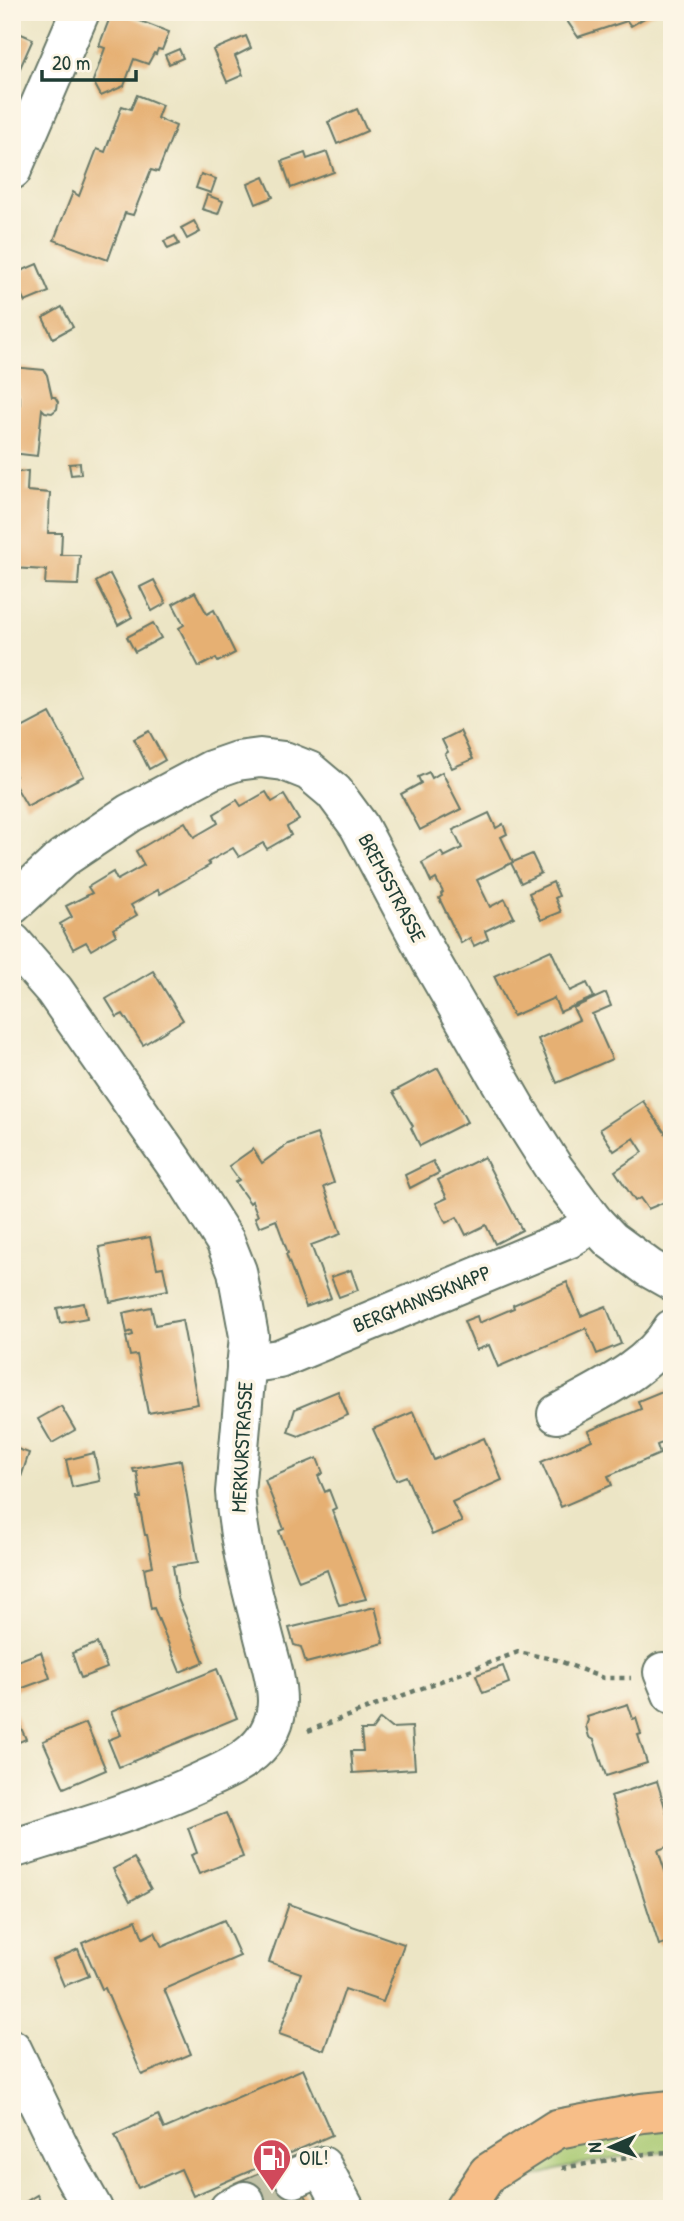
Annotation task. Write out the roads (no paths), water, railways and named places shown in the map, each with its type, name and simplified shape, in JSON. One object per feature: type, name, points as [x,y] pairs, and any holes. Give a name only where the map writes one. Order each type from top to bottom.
[{"type":"main road","points":[[464,2209],[488,2173],[557,2129],[672,2110]]},
{"type":"street","points":[[12,170],[80,12]]},
{"type":"street","name":"BREMSSTRASSE","points":[[12,905],[63,858],[130,813],[211,770],[237,761],[260,758],[284,761],[309,771],[334,792],[359,826],[432,963],[553,1167],[594,1223],[611,1240],[672,1281]]},
{"type":"street","name":"MERKURSTRASSE","points":[[12,942],[54,990],[190,1184],[225,1241],[237,1271],[249,1336],[235,1492],[236,1512],[240,1544],[274,1676],[277,1701],[273,1727],[256,1750],[239,1763],[172,1795],[12,1849]]},
{"type":"street","name":"BERGMANNSKNAPP","points":[[247,1364],[279,1359],[568,1239],[594,1223]]},
{"type":"street","points":[[557,1414],[633,1370],[654,1353],[672,1329]]},
{"type":"street","points":[[12,2049],[66,2161],[93,2209]]},
{"type":"street","points":[[294,2178],[322,2166],[345,2209]]},
{"type":"tunnel","points":[[245,2201],[294,2178]]},
{"type":"place","name":"OIL!","points":[[272,2192]]}]
